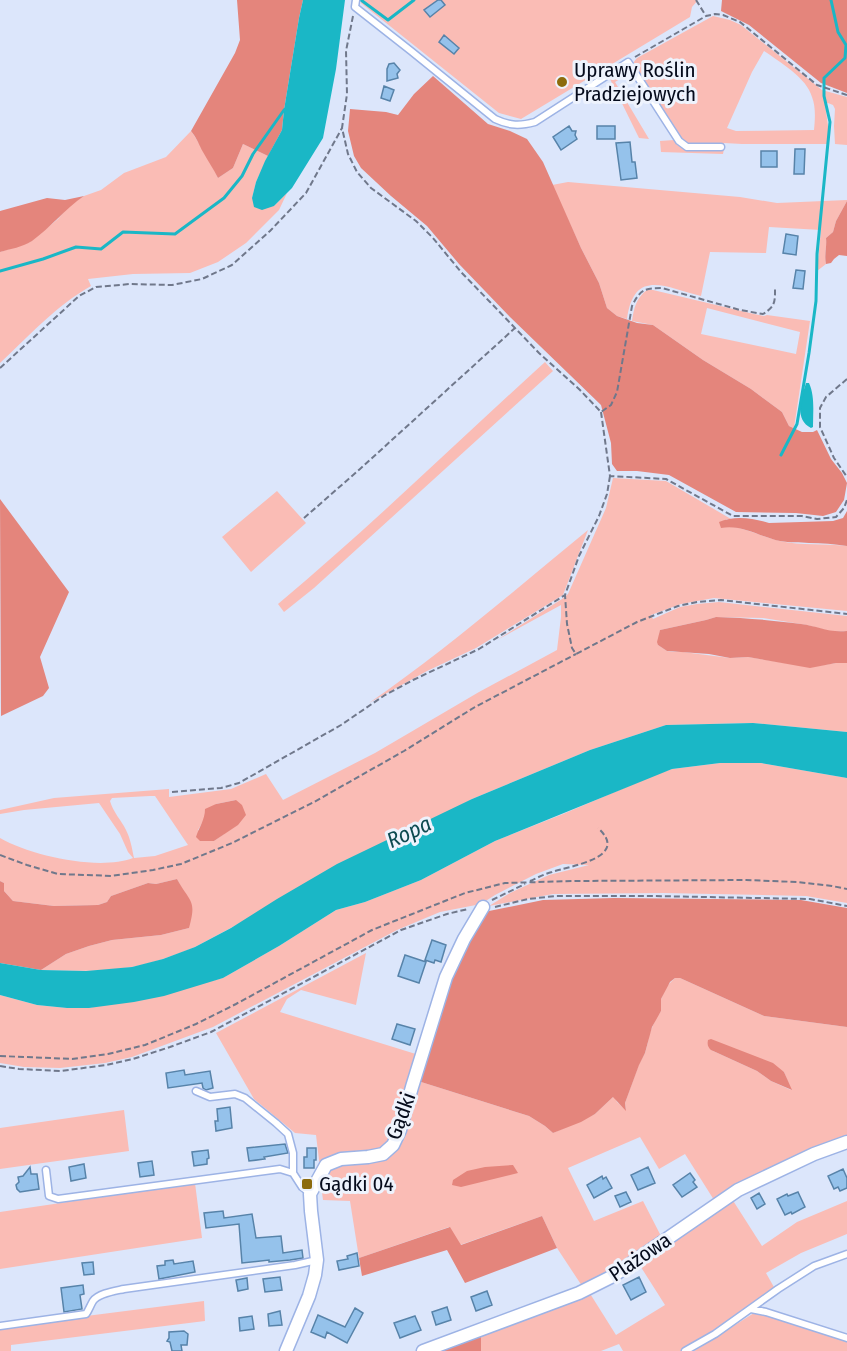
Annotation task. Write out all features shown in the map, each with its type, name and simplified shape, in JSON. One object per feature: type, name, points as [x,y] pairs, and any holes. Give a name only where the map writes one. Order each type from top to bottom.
[{"type":"street","name":"Gądki","points":[[310,1194],[326,1165],[341,1159],[383,1154],[393,1145],[400,1130],[446,977],[464,939],[483,907]]},
{"type":"street","name":"Plażowa","points":[[423,1351],[579,1293],[613,1276],[738,1190],[804,1158],[847,1142]]},
{"type":"street","points":[[286,1351],[309,1296],[317,1260],[310,1194]]},
{"type":"lane","points":[[356,4],[495,119],[511,126],[522,126],[535,122],[628,62],[680,141],[687,147],[721,147]]},
{"type":"lane","points":[[196,1091],[210,1097],[235,1094],[245,1098],[276,1123],[288,1134],[293,1153],[293,1173],[302,1187],[310,1194]]},
{"type":"lane","points":[[46,1170],[49,1196],[58,1199],[280,1169],[293,1173]]},
{"type":"lane","points":[[686,1351],[814,1266],[847,1254]]},
{"type":"lane","points":[[0,1326],[86,1314],[94,1299],[124,1289],[317,1260]]},
{"type":"lane","points":[[751,1309],[847,1338]]},
{"type":"path","points":[[696,0],[706,16]]},
{"type":"path","points":[[0,368],[78,296],[96,287],[130,284],[172,285],[202,279],[232,265],[270,231],[306,193],[342,128],[347,94],[346,51],[356,4]]},
{"type":"path","points":[[628,62],[706,16],[723,15],[740,22],[817,85],[847,95]]},
{"type":"path","points":[[342,128],[348,154],[357,172],[371,188],[416,221],[434,238],[461,272],[539,353],[601,411],[610,476],[607,494],[579,556],[565,595],[567,624],[572,648],[576,654]]},
{"type":"path","points":[[601,411],[611,405],[617,392],[632,306],[639,293],[649,288],[662,288],[740,310],[763,314],[771,309],[775,301],[775,287]]},
{"type":"path","points":[[304,518],[420,416],[515,328]]},
{"type":"path","points":[[847,380],[826,397],[820,408],[820,427],[834,458],[847,477]]},
{"type":"path","points":[[610,476],[666,479],[734,516],[802,516],[817,519],[836,517],[844,508],[847,500]]},
{"type":"path","points":[[172,792],[221,788],[239,783],[341,725],[385,695],[479,649],[565,595]]},
{"type":"path","points":[[0,855],[58,874],[111,876],[181,864],[232,843],[314,802],[404,752],[475,707],[637,622],[678,606],[721,600],[847,614]]},
{"type":"path","points":[[483,907],[493,899],[527,882],[597,858],[604,852],[607,841],[598,828]]},
{"type":"path","points":[[0,1056],[72,1059],[108,1054],[145,1045],[196,1024],[236,1004],[372,930],[465,893],[505,883],[766,881],[797,882],[847,890]]},
{"type":"path","points":[[0,1066],[19,1070],[61,1071],[106,1065],[170,1047],[212,1032],[402,930],[473,907],[490,908],[528,899],[549,897],[652,896],[810,899],[847,906]]},
{"type":"shaded area","points":[[237,0],[303,0],[282,130],[268,156],[243,144],[233,168],[218,178],[191,131],[240,40]]},
{"type":"shaded area","points":[[361,0],[698,0],[692,7],[690,17],[521,119],[499,113],[361,3]]},
{"type":"shaded area","points":[[722,0],[847,0],[847,93],[821,83],[749,25],[721,11]]},
{"type":"shaded area","points":[[713,16],[730,20],[741,25],[822,90],[847,97],[847,145],[835,144],[835,109],[828,103],[825,104],[828,144],[724,143],[702,145],[685,142],[681,140],[633,63],[637,58]],"holes":[[[764,51],[785,65],[805,83],[815,109],[814,130],[736,131],[727,128]]]},
{"type":"shaded area","points":[[625,68],[632,72],[615,82],[649,139],[639,138],[609,77]]},
{"type":"shaded area","points":[[433,76],[488,124],[527,139],[543,162],[599,283],[607,308],[617,316],[637,323],[653,325],[782,412],[789,426],[802,432],[817,430],[831,459],[847,483],[844,500],[836,512],[823,516],[736,512],[669,475],[617,471],[612,464],[611,443],[601,405],[510,317],[459,264],[427,226],[361,168],[354,156],[348,131],[350,109],[398,115],[414,94]]},
{"type":"shaded area","points":[[191,131],[218,178],[233,168],[243,144],[268,156],[256,182],[252,198],[274,206],[287,193],[279,210],[246,243],[218,262],[190,273],[133,274],[88,279],[91,286],[55,312],[0,363],[0,252],[30,242],[58,219],[69,206],[84,196],[101,190],[124,173],[166,157]]},
{"type":"shaded area","points":[[674,140],[684,148],[724,149],[723,154],[661,152],[660,141]]},
{"type":"shaded area","points":[[568,182],[740,197],[777,203],[847,201],[833,232],[826,238],[826,264],[817,271],[821,230],[769,227],[766,253],[710,252],[701,296],[664,286],[644,287],[636,293],[627,319],[617,316],[607,308],[599,283],[552,185]]},
{"type":"shaded area","points":[[84,196],[32,241],[0,252],[0,211],[47,198],[65,200]]},
{"type":"shaded area","points":[[847,201],[847,256],[839,255],[831,263],[826,264],[826,238],[833,232]]},
{"type":"shaded area","points":[[647,290],[764,316],[810,321],[794,428],[789,426],[782,412],[751,389],[703,360],[653,325],[632,321],[636,304]],"holes":[[[707,308],[800,332],[796,354],[701,334]]]},
{"type":"shaded area","points":[[545,362],[553,371],[314,588],[284,612],[278,604],[379,515]]},
{"type":"shaded area","points":[[613,478],[666,481],[731,519],[726,519],[730,526],[788,543],[847,546],[847,611],[714,598],[681,604],[651,615],[653,619],[680,607],[719,602],[847,616],[847,631],[829,631],[763,618],[716,617],[660,630],[658,645],[673,652],[730,658],[748,657],[810,667],[847,663],[847,732],[753,723],[666,725],[590,750],[472,799],[195,947],[164,959],[121,969],[41,970],[66,954],[89,946],[112,940],[161,935],[189,928],[182,889],[177,879],[156,884],[148,883],[111,896],[107,902],[98,905],[54,906],[13,901],[4,891],[4,883],[0,881],[0,838],[30,851],[66,860],[102,863],[133,858],[99,803],[0,814],[0,810],[54,798],[169,789],[169,797],[231,789],[266,774],[283,800],[375,753],[479,692],[557,650],[561,605],[497,640],[568,594],[606,508]],"holes":[[[155,796],[188,845],[155,856],[134,858],[128,834],[110,801],[112,798]],[[236,800],[224,834],[214,841],[198,830],[216,804]]]},
{"type":"shaded area","points":[[277,491],[306,523],[251,572],[222,537]]},
{"type":"shaded area","points":[[0,499],[69,592],[40,657],[49,688],[43,696],[1,716]]},
{"type":"shaded area","points":[[847,511],[847,546],[780,541],[744,529],[721,528],[719,522],[737,518],[769,523],[833,521],[843,518]]},
{"type":"shaded area","points":[[588,530],[563,595],[476,648],[427,671],[369,703],[453,641]]},
{"type":"shaded area","points":[[716,617],[779,621],[834,631],[847,631],[847,663],[810,668],[748,657],[730,658],[667,651],[658,645],[660,630]]},
{"type":"shaded area","points":[[720,763],[761,763],[847,778],[847,903],[806,896],[663,893],[553,894],[489,906],[510,893],[549,875],[589,865],[563,864],[536,874],[481,904],[440,912],[397,930],[213,1027],[132,1057],[105,1063],[60,1068],[24,1067],[0,1063],[0,995],[37,1005],[89,1008],[223,978],[336,910],[365,902],[421,880],[495,841],[657,774],[672,769]]},
{"type":"shaded area","points":[[236,800],[242,805],[246,815],[238,825],[214,841],[200,841],[196,837],[205,809]]},
{"type":"shaded area","points":[[177,879],[192,906],[189,928],[161,935],[112,940],[89,946],[66,954],[41,970],[0,963],[0,881],[4,883],[4,891],[13,901],[54,906],[98,905],[107,902],[111,896],[148,883],[156,884]]},
{"type":"shaded area","points":[[614,898],[801,900],[847,908],[847,1027],[764,1016],[680,978],[675,978],[670,982],[661,999],[661,1011],[652,1027],[645,1053],[625,1103],[626,1111],[613,1097],[595,1114],[553,1133],[529,1116],[418,1081],[449,978],[485,913],[543,900]]},
{"type":"shaded area","points":[[366,953],[356,1005],[301,990],[287,999],[280,1012],[419,1055],[400,1121],[387,1147],[320,1168],[316,1135],[295,1133],[254,1099],[216,1033]]},
{"type":"shaded area","points":[[675,978],[680,978],[764,1016],[847,1027],[847,1139],[714,1200],[685,1154],[659,1169],[640,1137],[568,1168],[594,1221],[643,1201],[662,1238],[584,1289],[557,1248],[542,1216],[460,1245],[449,1227],[359,1258],[350,1201],[323,1200],[320,1177],[333,1164],[389,1154],[418,1081],[529,1116],[553,1133],[595,1114],[614,1096],[626,1110],[625,1103],[645,1053],[649,1035],[661,1011],[661,999],[667,986]],"holes":[[[711,1050],[784,1072],[791,1090]]]},
{"type":"shaded area","points":[[711,1039],[773,1063],[784,1072],[792,1090],[711,1050],[708,1047],[708,1040]]},
{"type":"shaded area","points":[[124,1110],[129,1151],[0,1169],[0,1128]]},
{"type":"shaded area","points":[[513,1165],[518,1173],[461,1187],[452,1185],[453,1180],[467,1171]]},
{"type":"shaded area","points":[[195,1183],[202,1238],[0,1269],[0,1212]]},
{"type":"shaded area","points":[[732,1199],[762,1246],[797,1222],[847,1201],[847,1234],[801,1253],[766,1273],[775,1289],[683,1351],[623,1351],[619,1344],[601,1351],[481,1351],[481,1335],[589,1292],[616,1335],[665,1305],[639,1264]]},
{"type":"shaded area","points":[[542,1216],[557,1248],[465,1283],[447,1250],[362,1276],[359,1258],[450,1227],[461,1245]]},
{"type":"shaded area","points":[[204,1301],[205,1321],[11,1345],[11,1351],[0,1351],[0,1327]]},
{"type":"shaded area","points":[[754,1313],[847,1340],[847,1351],[694,1351]]},
{"type":"shaded area","points":[[481,1335],[481,1351],[434,1351]]},
{"type":"water","points":[[303,0],[345,0],[336,69],[323,138],[292,188],[274,206],[262,210],[254,207],[252,198],[265,161],[282,130]]},
{"type":"water","points":[[806,383],[809,383],[813,399],[813,427],[811,428],[802,419],[800,408]]},
{"type":"water","name":"Ropa","points":[[753,723],[847,732],[847,778],[761,763],[720,763],[672,769],[495,841],[421,880],[365,902],[336,910],[223,978],[164,996],[89,1008],[37,1005],[0,995],[0,963],[41,970],[86,971],[132,967],[163,959],[195,947],[231,928],[337,864],[472,799],[590,750],[666,725]]},
{"type":"building","points":[[438,0],[445,5],[430,17],[424,10]]},
{"type":"building","points":[[444,35],[459,48],[454,54],[439,42]]},
{"type":"building","points":[[394,63],[400,70],[397,74],[398,78],[387,81],[387,69],[389,64]]},
{"type":"building","points":[[384,86],[394,90],[390,101],[381,98]]},
{"type":"building","points":[[569,126],[572,131],[576,131],[577,139],[561,150],[553,137]]},
{"type":"building","points":[[597,126],[615,126],[615,139],[597,139]]},
{"type":"building","points":[[630,142],[632,162],[635,162],[637,178],[621,180],[616,143]]},
{"type":"building","points":[[795,149],[805,149],[804,174],[794,174]]},
{"type":"building","points":[[761,151],[777,151],[777,167],[761,167]]},
{"type":"building","points":[[786,234],[798,236],[796,255],[783,253]]},
{"type":"building","points":[[796,270],[805,271],[803,289],[793,288]]},
{"type":"building","points":[[432,940],[446,945],[441,962],[435,960],[434,963],[425,960]]},
{"type":"building","points":[[405,955],[426,962],[419,983],[398,976]]},
{"type":"building","points":[[397,1024],[415,1029],[410,1045],[392,1039]]},
{"type":"building","points":[[184,1070],[185,1075],[210,1071],[213,1088],[206,1090],[202,1083],[168,1088],[166,1073]]},
{"type":"building","points":[[230,1107],[232,1128],[216,1131],[217,1109]]},
{"type":"building","points":[[285,1144],[288,1153],[249,1161],[247,1148]]},
{"type":"building","points":[[307,1148],[316,1148],[314,1168],[304,1168]]},
{"type":"building","points":[[208,1150],[207,1164],[194,1166],[192,1152]]},
{"type":"building","points":[[152,1161],[154,1175],[140,1177],[138,1163]]},
{"type":"building","points":[[84,1164],[86,1178],[71,1181],[69,1167]]},
{"type":"building","points":[[30,1167],[31,1174],[37,1174],[39,1189],[20,1192],[16,1185],[19,1182],[18,1177],[23,1176]]},
{"type":"building","points":[[648,1167],[655,1183],[638,1190],[631,1175]]},
{"type":"building","points":[[843,1169],[847,1178],[847,1188],[840,1191],[838,1187],[834,1189],[828,1176]]},
{"type":"building","points":[[690,1173],[697,1187],[682,1197],[673,1185]]},
{"type":"building","points":[[602,1176],[603,1179],[606,1177],[612,1188],[594,1198],[587,1185]]},
{"type":"building","points":[[626,1192],[631,1202],[620,1207],[615,1196]]},
{"type":"building","points":[[798,1192],[805,1207],[785,1215],[777,1199]]},
{"type":"building","points":[[759,1193],[765,1204],[757,1209],[751,1198]]},
{"type":"building","points":[[223,1211],[224,1218],[252,1214],[256,1238],[281,1236],[283,1253],[302,1250],[303,1258],[242,1263],[239,1224],[206,1228],[204,1213]]},
{"type":"building","points":[[357,1253],[359,1266],[339,1270],[337,1261],[348,1259],[347,1256]]},
{"type":"building","points":[[173,1260],[174,1264],[193,1261],[195,1272],[159,1279],[157,1266],[165,1265],[165,1261]]},
{"type":"building","points":[[93,1262],[94,1274],[84,1275],[82,1263]]},
{"type":"building","points":[[280,1277],[282,1290],[265,1292],[263,1279]]},
{"type":"building","points":[[639,1277],[646,1292],[631,1300],[623,1285]]},
{"type":"building","points":[[247,1278],[248,1289],[238,1291],[236,1280]]},
{"type":"building","points":[[83,1285],[84,1294],[80,1295],[82,1309],[64,1312],[61,1288]]},
{"type":"building","points":[[487,1291],[492,1305],[476,1311],[471,1297]]},
{"type":"building","points":[[447,1307],[451,1320],[436,1325],[432,1312]]},
{"type":"building","points":[[355,1308],[363,1313],[347,1343],[327,1332],[325,1338],[311,1332],[318,1315],[345,1327]]},
{"type":"building","points":[[280,1311],[282,1325],[269,1326],[268,1314]]},
{"type":"building","points":[[252,1316],[254,1329],[240,1331],[239,1318]]},
{"type":"building","points":[[415,1316],[421,1330],[400,1338],[394,1323]]},
{"type":"building","points":[[184,1331],[188,1334],[187,1345],[181,1345],[182,1351],[172,1351],[170,1342],[167,1341],[169,1332]]},
{"type":"waterway","points":[[361,0],[388,20],[414,0]]},
{"type":"waterway","points":[[781,455],[797,424],[816,301],[817,254],[830,122],[824,96],[824,78],[845,58],[846,45],[838,32],[831,0]]},
{"type":"waterway","points":[[0,271],[76,247],[101,249],[123,232],[175,234],[224,198],[242,176],[253,154],[287,108]]},
{"type":"place","name":"Uprawy Roślin Pradziejowych","points":[[562,82]]},
{"type":"place","name":"Gądki 04","points":[[307,1184]]}]
